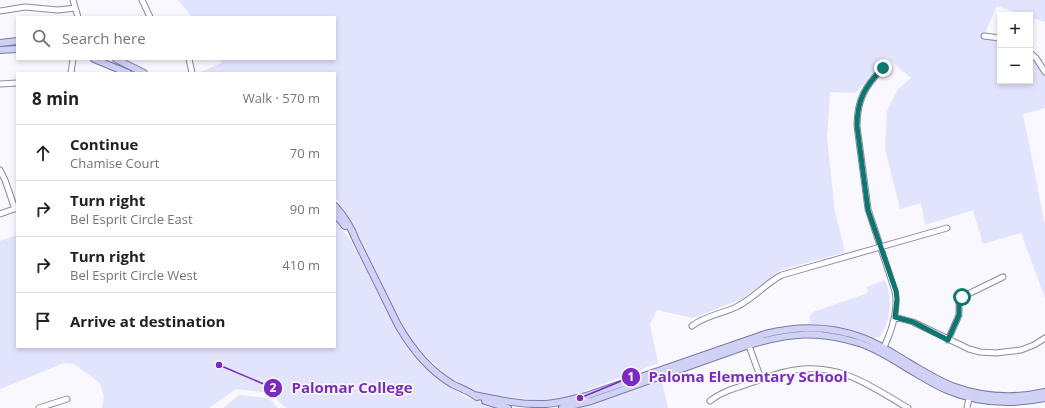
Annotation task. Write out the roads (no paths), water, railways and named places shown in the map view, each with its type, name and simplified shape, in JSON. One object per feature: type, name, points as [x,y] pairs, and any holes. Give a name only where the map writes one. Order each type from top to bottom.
[{"type":"main road","points":[[0,43],[16,42]]},
{"type":"main road","points":[[0,50],[16,49]]},
{"type":"main road","points":[[96,60],[126,72]]},
{"type":"main road","points":[[118,60],[142,72]]},
{"type":"main road","points":[[336,207],[353,231],[398,325],[412,347],[441,376],[479,399],[508,408]]},
{"type":"main road","points":[[336,215],[356,240]]},
{"type":"main road","points":[[474,395],[520,406],[551,404],[586,396],[783,330],[811,328],[825,329],[853,335],[882,350],[946,390],[993,396],[1014,396],[1045,392]]},
{"type":"main road","points":[[562,408],[590,401],[748,342]]},
{"type":"main road","points":[[970,394],[997,402],[1025,402],[1045,398]]},
{"type":"street","points":[[73,0],[78,16]]},
{"type":"street","points":[[142,0],[150,16]]},
{"type":"street","points":[[0,11],[25,7],[58,10],[75,8]]},
{"type":"street","points":[[984,36],[997,38]]},
{"type":"street","points":[[1033,56],[1045,72]]},
{"type":"street","points":[[71,72],[73,60]]},
{"type":"street","points":[[189,60],[192,72]]},
{"type":"street","points":[[882,350],[895,317],[897,299],[896,291],[866,203],[857,126],[857,114],[863,93],[883,68]]},
{"type":"street","points":[[0,84],[16,83]]},
{"type":"street","points":[[0,170],[16,208],[0,214]]},
{"type":"street","points":[[692,326],[700,319],[739,306],[782,275],[947,228]]},
{"type":"street","points":[[948,340],[959,315],[959,303],[962,297],[1003,277]]},
{"type":"street","points":[[895,317],[913,322],[969,350],[980,352],[996,353],[1021,350],[1034,345],[1045,338]]},
{"type":"street","points":[[748,342],[761,379]]},
{"type":"street","points":[[710,402],[718,395],[761,379],[794,370],[814,368],[827,369],[852,376],[908,408]]},
{"type":"street","points":[[967,408],[970,394]]},
{"type":"street","points":[[39,408],[67,399]]},
{"type":"place","name":"Palomar College","points":[[219,365]]},
{"type":"place","name":"Paloma Elementary School","points":[[580,398]]}]
